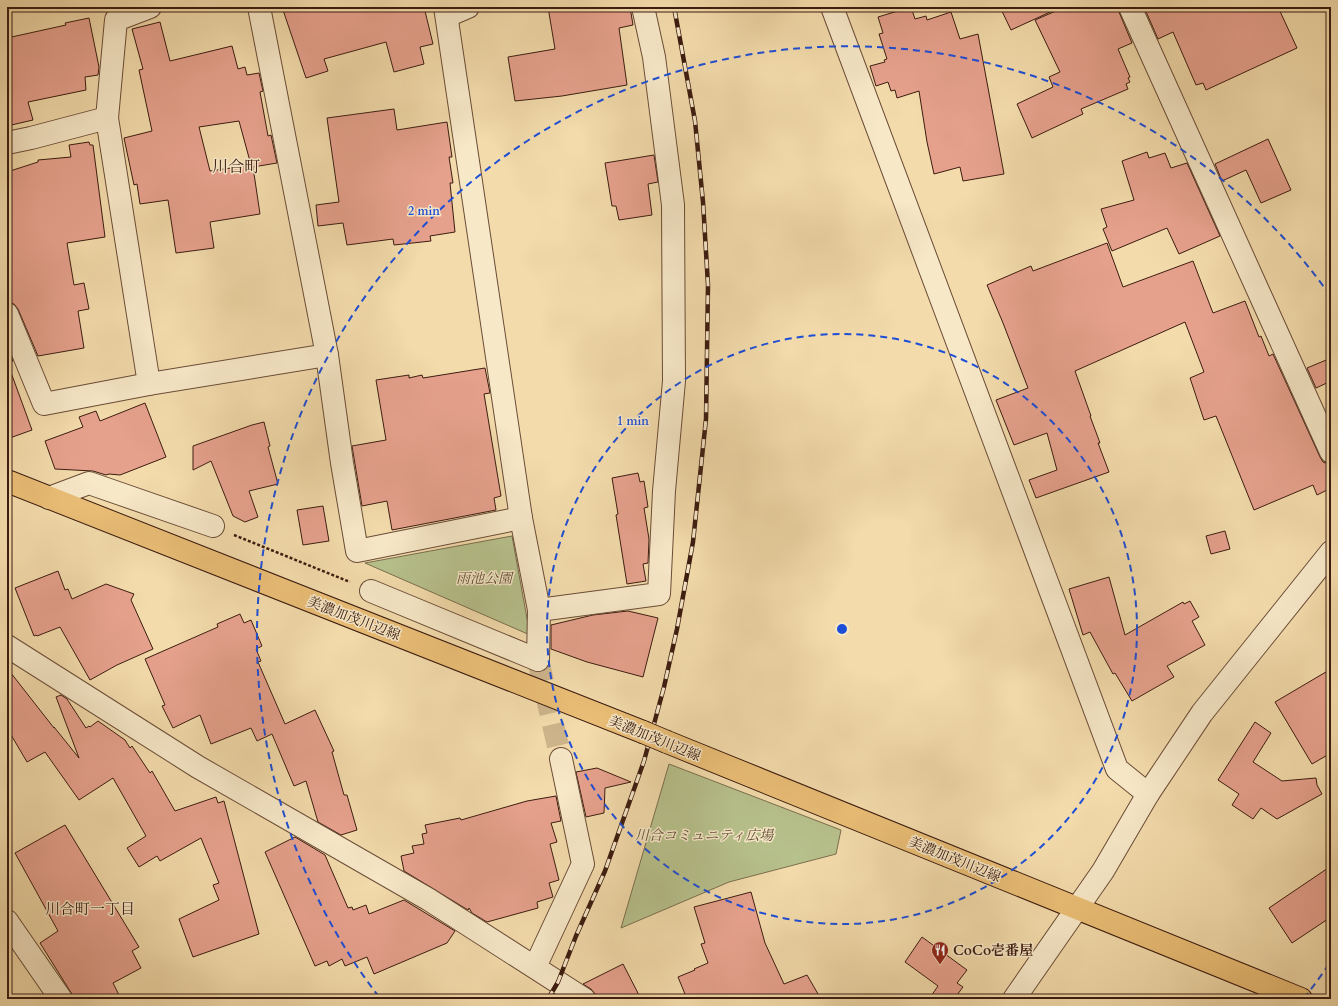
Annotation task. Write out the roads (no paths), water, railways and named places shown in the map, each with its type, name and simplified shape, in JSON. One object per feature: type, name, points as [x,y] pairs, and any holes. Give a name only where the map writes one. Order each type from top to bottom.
[{"type":"main road","name":"美濃加茂川辺線","points":[[7,481],[643,732],[1076,909],[1301,999]]},
{"type":"street","points":[[149,384],[107,118],[116,20],[150,7]]},
{"type":"street","points":[[259,7],[327,355],[342,464],[357,551],[521,518]]},
{"type":"street","points":[[371,591],[538,660],[540,610],[521,518],[446,12],[468,7]]},
{"type":"street","points":[[540,610],[659,594],[664,491],[674,381],[673,205],[654,57],[643,7]]},
{"type":"street","points":[[832,7],[1117,769],[1148,794]]},
{"type":"street","points":[[1130,7],[1331,452]]},
{"type":"street","points":[[7,143],[32,138],[107,118]]},
{"type":"street","points":[[7,314],[44,404],[149,384],[327,355]]},
{"type":"street","points":[[49,498],[88,483],[213,526]]},
{"type":"street","points":[[1014,999],[1103,871],[1148,794],[1202,713],[1331,552]]},
{"type":"street","points":[[7,646],[198,767],[428,899],[584,999]]},
{"type":"street","points":[[535,967],[582,864],[561,759]]},
{"type":"street","points":[[7,920],[61,999]]},
{"type":"tunnel","points":[[538,660],[561,759]]},
{"type":"railway","points":[[548,999],[558,982],[576,936],[605,871],[644,761],[664,687],[677,629],[693,542],[706,419],[708,285],[703,202],[695,121],[674,7]]},
{"type":"place","name":"CoCo壱番屋","points":[[940,965]]},
{"type":"district","name":"川合町","points":[[236,166]]},
{"type":"district","name":"川合町一丁目","points":[[90,909]]},
{"type":"park label","name":"雨池公園","points":[[484,578]]},
{"type":"park label","name":"川合コミュニティ広場","points":[[704,835]]}]
